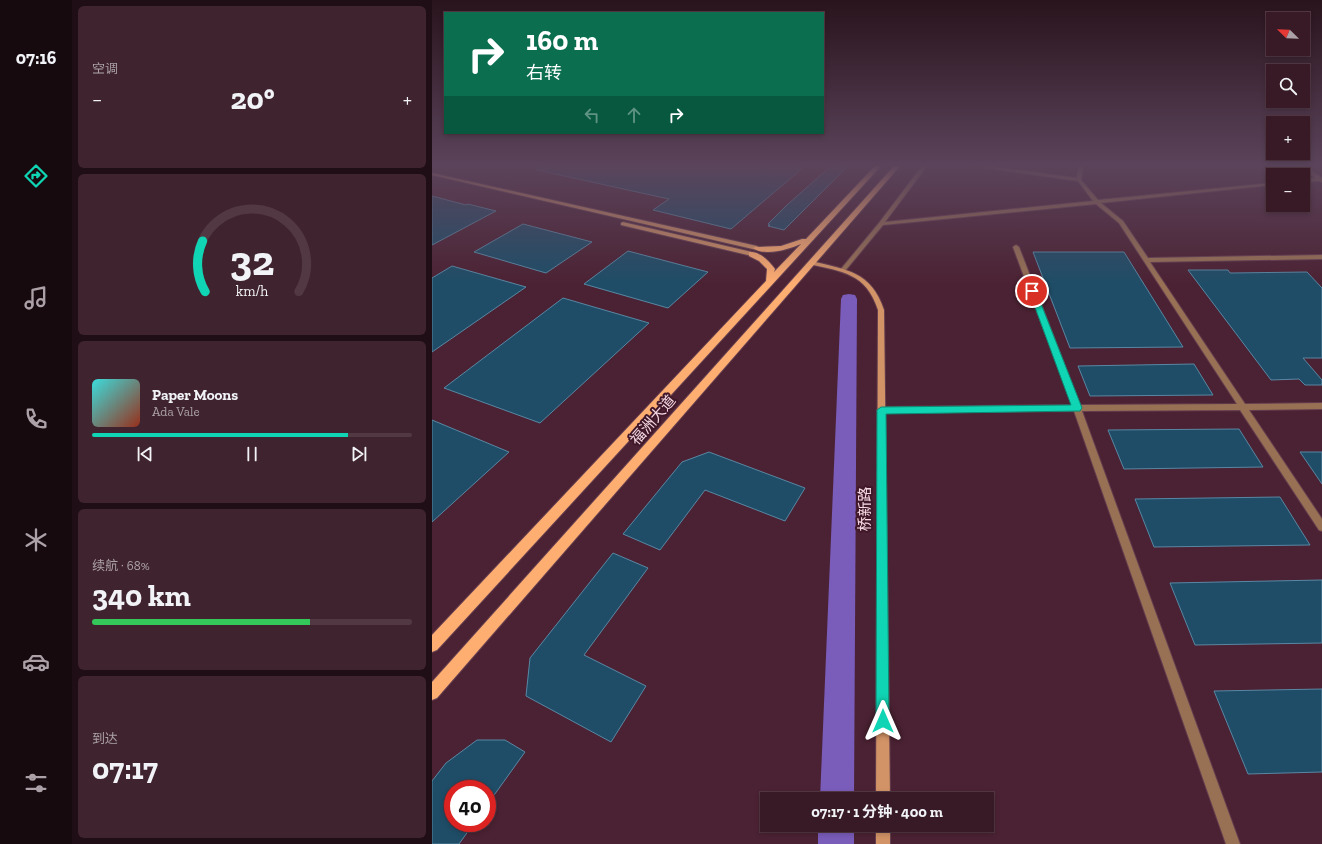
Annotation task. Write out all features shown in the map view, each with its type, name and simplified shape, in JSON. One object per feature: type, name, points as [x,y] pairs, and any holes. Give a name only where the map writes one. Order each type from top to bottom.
[{"type":"main road","name":"福洲大道","points":[[432,645],[841,205]]},
{"type":"main road","name":"福洲大道","points":[[432,693],[862,205]]},
{"type":"main road","points":[[754,251],[791,247],[812,237]]},
{"type":"main road","points":[[754,251],[771,269],[770,281]]},
{"type":"street","points":[[553,205],[754,251]]},
{"type":"street","points":[[563,205],[754,251]]},
{"type":"street","points":[[843,270],[895,205]]},
{"type":"street","points":[[881,224],[1064,205]]},
{"type":"street","points":[[1101,205],[1121,222],[1241,407],[1322,528]]},
{"type":"street","points":[[1016,247],[1077,408],[1233,844]]},
{"type":"street","points":[[1146,260],[1322,257]]},
{"type":"street","name":"桥新路","points":[[811,263],[843,270],[861,278],[871,286],[878,298],[881,310],[883,792]]},
{"type":"street","points":[[881,410],[1322,406]]},
{"type":"street","points":[[883,832],[883,844]]},
{"type":"building","points":[[432,205],[474,205],[496,211],[432,245]]},
{"type":"building","points":[[660,205],[759,205],[731,229],[653,210]]},
{"type":"building","points":[[787,205],[809,205],[784,230],[768,226],[770,225],[768,224]]},
{"type":"building","points":[[523,224],[592,242],[546,273],[474,252]]},
{"type":"building","points":[[628,251],[708,272],[668,308],[584,284]]},
{"type":"building","points":[[1033,252],[1124,252],[1183,347],[1070,348]]},
{"type":"building","points":[[452,266],[526,287],[432,352],[432,278]]},
{"type":"building","points":[[1188,270],[1228,270],[1230,273],[1307,272],[1322,288],[1322,358],[1303,358],[1322,380],[1322,385],[1305,385],[1299,379],[1271,380]]},
{"type":"building","points":[[563,298],[649,323],[540,423],[444,388]]},
{"type":"building","points":[[1194,364],[1213,395],[1090,396],[1078,366]]},
{"type":"building","points":[[432,420],[509,452],[432,522]]},
{"type":"building","points":[[1239,429],[1263,467],[1124,469],[1108,430]]},
{"type":"building","points":[[709,452],[805,488],[785,521],[705,490],[660,550],[623,534],[682,462]]},
{"type":"building","points":[[1300,452],[1322,452],[1322,484]]},
{"type":"building","points":[[1280,497],[1310,545],[1154,547],[1135,499]]},
{"type":"building","points":[[613,553],[648,568],[584,655],[646,686],[611,742],[526,696],[530,658]]},
{"type":"building","points":[[1322,580],[1322,643],[1195,645],[1170,583]]},
{"type":"building","points":[[1322,689],[1322,772],[1248,774],[1214,691]]},
{"type":"building","points":[[477,740],[505,740],[525,752],[496,792],[496,780],[444,780],[444,832],[468,832],[459,844],[432,844],[432,781],[446,763]]},
{"type":"waterway","points":[[837,792],[849,299]]},
{"type":"waterway","points":[[836,832],[836,844]]},
{"type":"route","points":[[883,721],[881,410],[1077,408],[1032,291]]}]
